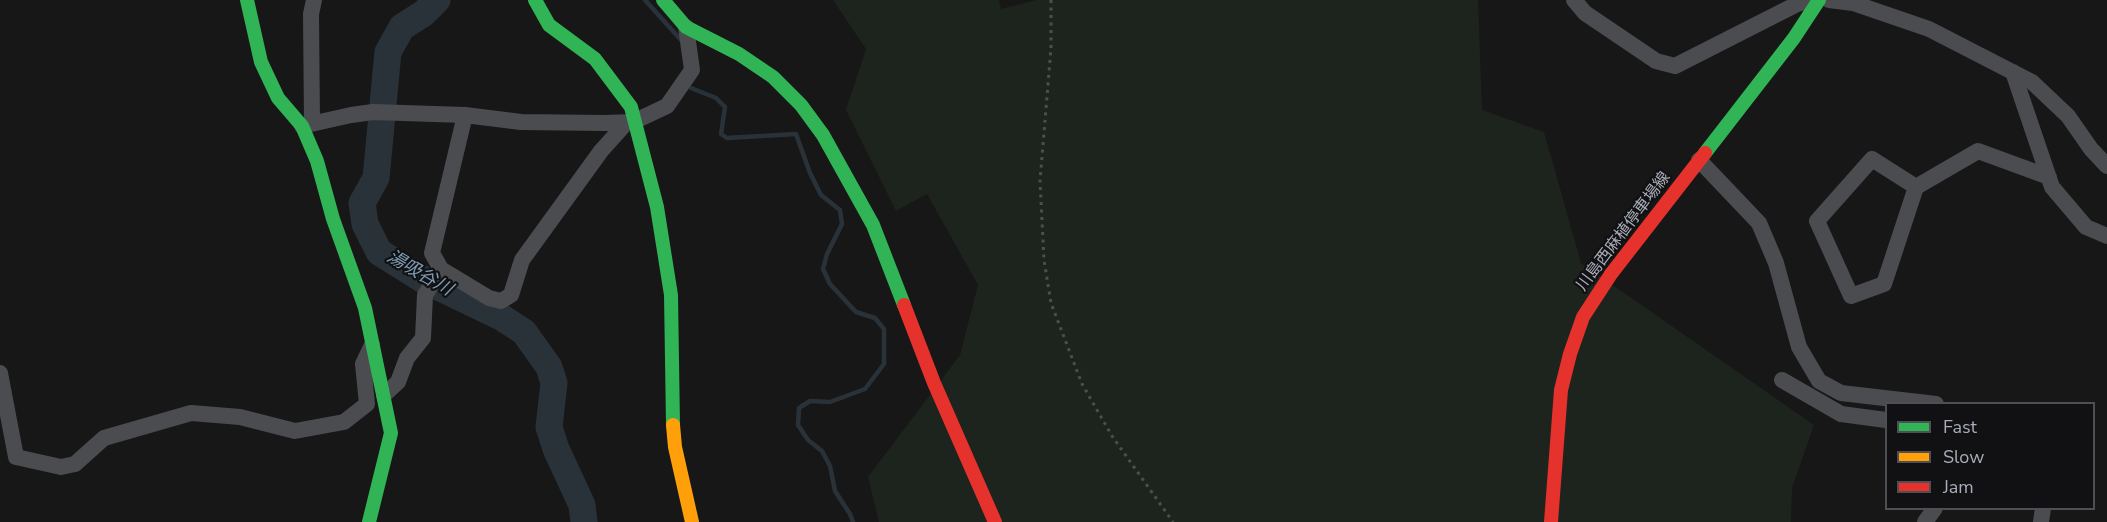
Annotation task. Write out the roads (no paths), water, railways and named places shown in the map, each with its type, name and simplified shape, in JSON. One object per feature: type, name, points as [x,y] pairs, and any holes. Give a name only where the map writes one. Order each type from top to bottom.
[{"type":"street","points":[[247,0],[261,62],[278,98],[307,125]]},
{"type":"street","points":[[314,0],[311,14],[307,125],[336,229],[365,308],[390,433],[369,522]]},
{"type":"street","points":[[535,0],[549,25],[595,59],[631,106],[630,122],[657,207],[671,295],[671,412],[675,447],[692,522]]},
{"type":"street","points":[[663,0],[686,27],[739,54],[773,77],[801,105],[823,135],[873,225],[934,383],[995,522]]},
{"type":"street","points":[[1574,0],[1585,13],[1656,61],[1675,66],[1797,4],[1817,0]]},
{"type":"street","name":"川島西麻植停車場線","points":[[1551,522],[1561,390],[1583,317],[1611,274],[1794,38],[1817,0]]},
{"type":"street","points":[[1828,0],[1853,3],[1929,29],[2032,82],[2068,116],[2107,166]]},
{"type":"street","points":[[465,115],[432,253],[439,273],[489,298],[501,301],[511,295],[522,260],[601,152],[630,122],[667,106],[692,70],[686,27]]},
{"type":"street","points":[[2013,72],[2052,187],[2085,227],[2107,236]]},
{"type":"street","points":[[307,125],[351,115],[380,112],[465,115],[521,122],[630,122]]},
{"type":"street","points":[[1916,187],[1872,159],[1817,222],[1851,296],[1884,284],[1916,187],[1978,151],[2049,177]]},
{"type":"street","points":[[1700,160],[1759,223],[1776,263],[1799,346],[1819,381],[1840,393],[1919,402]]},
{"type":"street","points":[[384,395],[398,382],[407,358],[423,338],[425,295],[439,273]]},
{"type":"street","points":[[2,404],[16,457],[61,467],[75,464],[104,438],[191,413],[240,417],[295,431],[345,422],[367,404],[363,364],[372,345]]},
{"type":"street","points":[[0,373],[2,404],[0,422]]},
{"type":"street","points":[[1782,380],[1841,414],[1885,420]]},
{"type":"street","points":[[1840,393],[1841,414]]},
{"type":"street","points":[[376,497],[378,522]]},
{"type":"waterway","name":"湯吸谷川","points":[[437,0],[424,13],[402,27],[388,52],[376,178],[362,203],[365,224],[379,252],[422,279],[501,317],[524,332],[549,367],[554,383],[549,427],[556,449],[582,505],[584,522]]},
{"type":"waterway","points":[[645,0],[681,40]]},
{"type":"waterway","points":[[691,88],[716,98],[725,107],[721,134],[727,138],[796,134],[810,173],[821,195],[840,210],[842,224],[827,254],[823,269],[830,284],[856,312],[875,318],[884,329],[884,364],[865,389],[830,402],[810,401],[799,408],[798,425],[808,440],[822,451],[830,466],[835,491],[853,522]]}]
